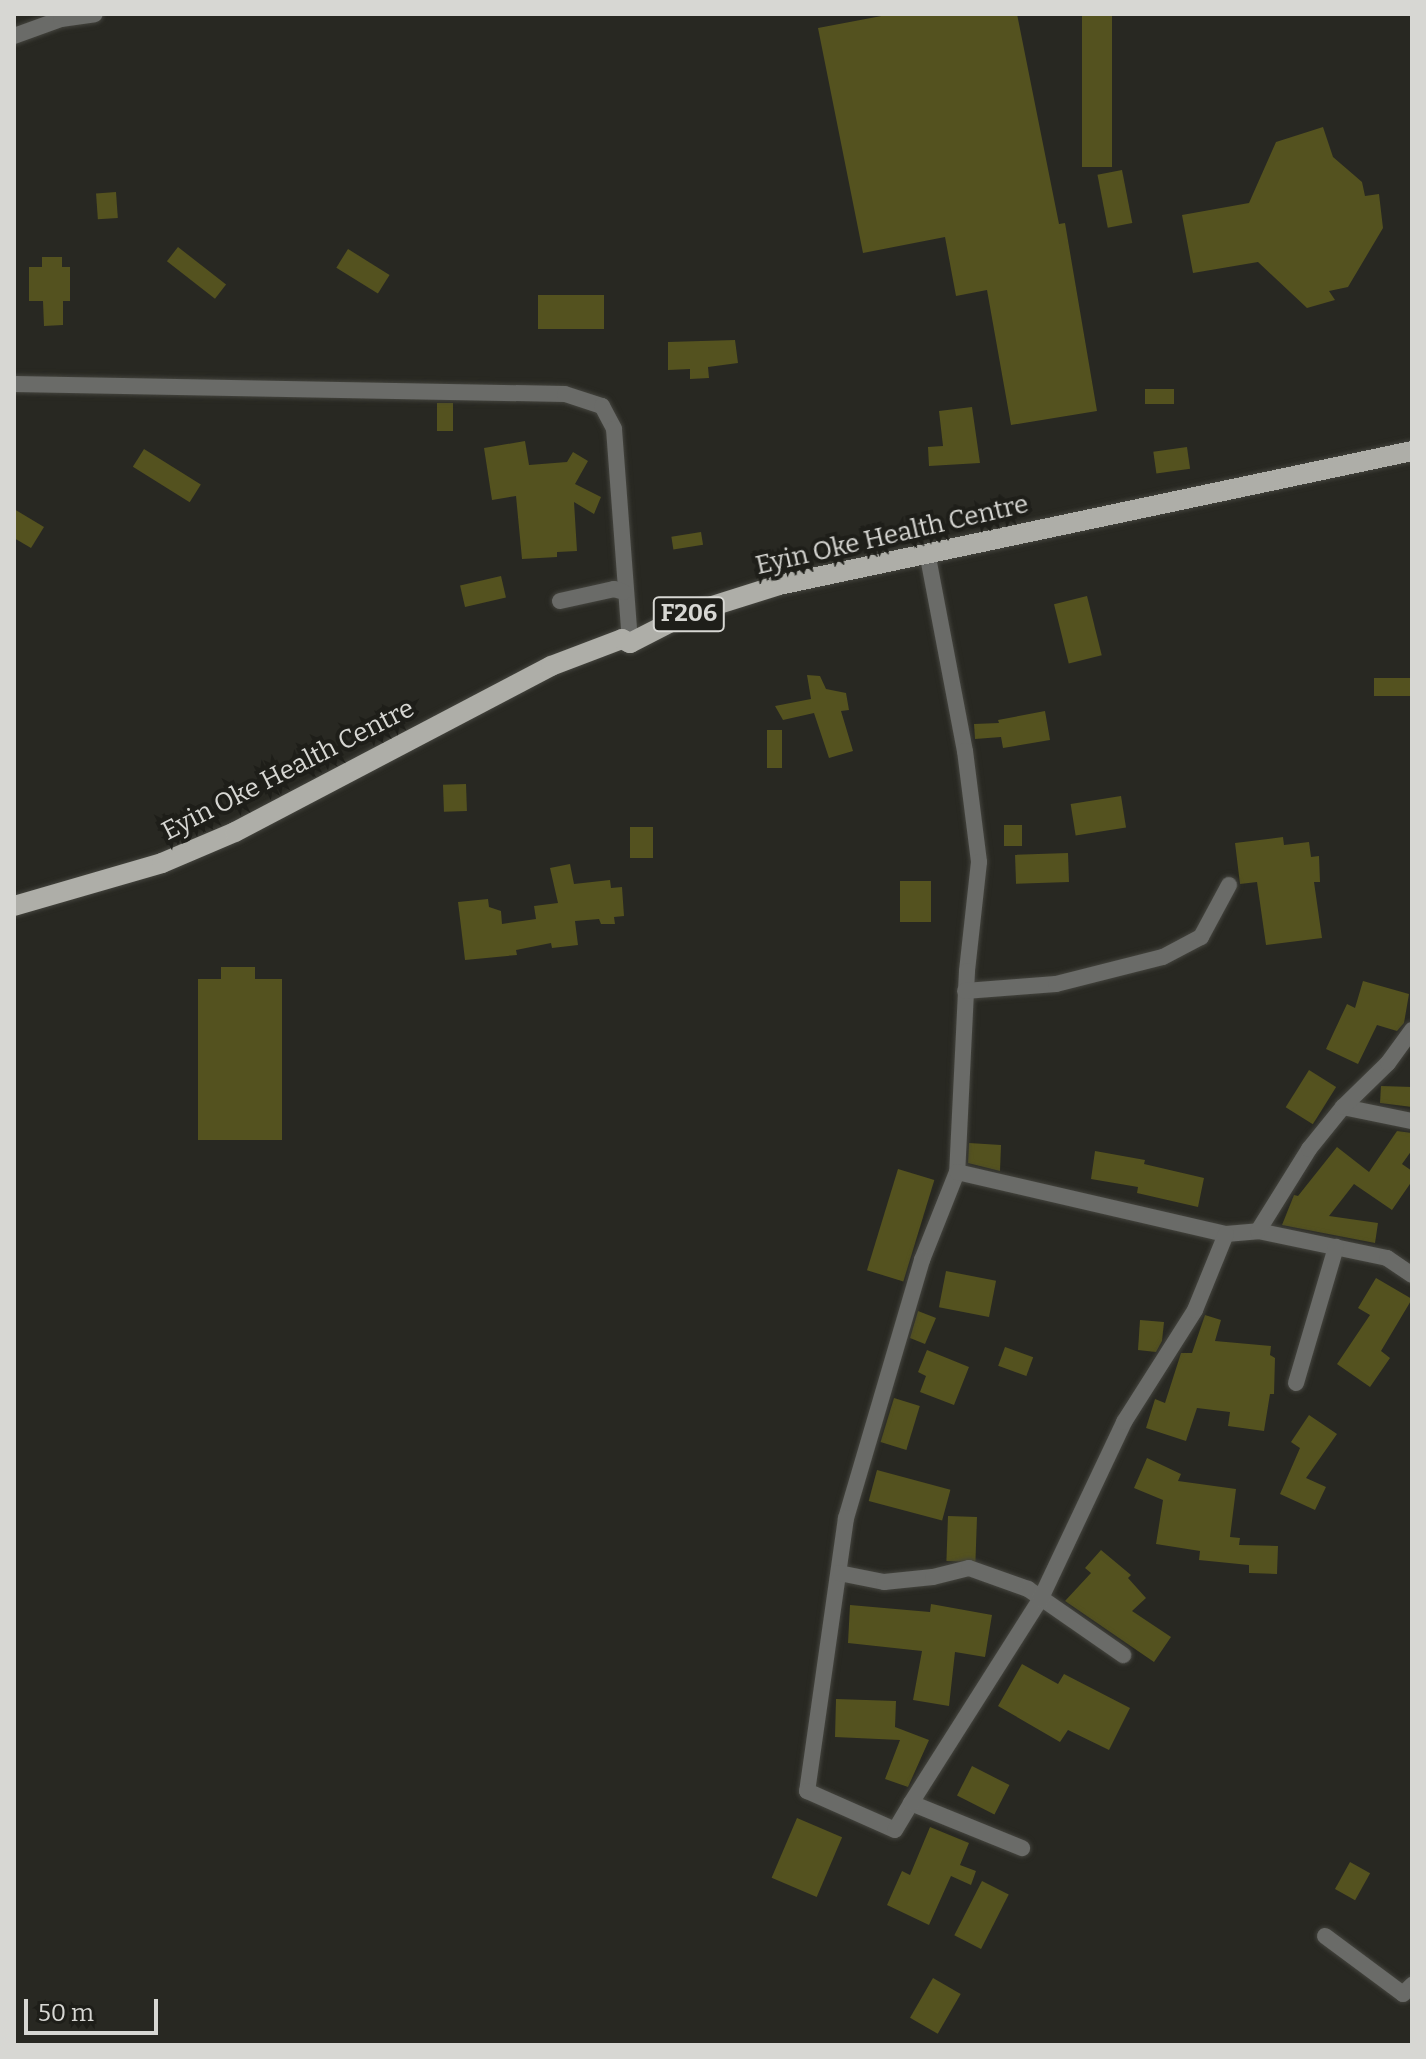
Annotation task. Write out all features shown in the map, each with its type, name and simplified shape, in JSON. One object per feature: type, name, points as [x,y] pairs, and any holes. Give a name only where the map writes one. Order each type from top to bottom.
[{"type":"main road","name":"Eyin Oke Health Centre","points":[[14,906],[162,863],[235,832],[551,666],[622,639],[630,643],[687,614],[779,585],[1412,451]]},
{"type":"street","points":[[14,36],[61,19],[95,14]]},
{"type":"street","points":[[14,384],[565,394],[602,406],[614,429],[630,643]]},
{"type":"street","points":[[927,552],[965,751],[979,862],[965,991],[957,1172],[922,1260],[846,1518],[807,1791],[895,1830],[1040,1600],[1124,1422],[1195,1310],[1226,1234]]},
{"type":"street","points":[[560,601],[614,589],[624,592]]},
{"type":"street","points":[[965,991],[1056,984],[1163,957],[1201,937],[1229,885]]},
{"type":"street","points":[[1258,1231],[1309,1149],[1343,1107],[1388,1063],[1412,1030]]},
{"type":"street","points":[[1343,1107],[1412,1121]]},
{"type":"street","points":[[957,1172],[1226,1234],[1258,1231],[1387,1258],[1412,1275]]},
{"type":"street","points":[[1296,1383],[1336,1247]]},
{"type":"street","points":[[839,1573],[884,1582],[933,1577],[969,1568],[1028,1589],[1123,1655]]},
{"type":"street","points":[[911,1803],[1022,1848]]},
{"type":"street","points":[[1325,1936],[1403,1994],[1412,1985]]},
{"type":"building","points":[[892,14],[1017,14],[1059,224],[1065,223],[1097,411],[1011,425],[987,290],[956,296],[945,237],[863,253],[818,28]]},
{"type":"building","points":[[1082,14],[1112,14],[1112,167],[1082,167]]},
{"type":"building","points":[[1323,127],[1333,157],[1362,182],[1365,196],[1379,194],[1383,228],[1348,287],[1329,291],[1335,300],[1307,308],[1258,262],[1193,273],[1182,215],[1249,203],[1276,142]]},
{"type":"building","points":[[1122,170],[1132,223],[1108,228],[1097,175]]},
{"type":"building","points":[[116,192],[118,218],[98,219],[96,193]]},
{"type":"building","points":[[178,247],[226,285],[215,299],[167,261]]},
{"type":"building","points":[[348,249],[390,275],[378,294],[336,268]]},
{"type":"building","points":[[42,257],[62,257],[62,267],[70,267],[70,301],[63,301],[63,325],[44,326],[43,301],[29,301],[29,267],[42,267]]},
{"type":"building","points":[[538,295],[604,295],[604,329],[538,329]]},
{"type":"building","points":[[735,340],[738,363],[708,367],[709,378],[690,379],[690,369],[668,370],[668,342]]},
{"type":"building","points":[[1145,389],[1174,389],[1174,404],[1145,404]]},
{"type":"building","points":[[437,403],[453,403],[453,431],[437,431]]},
{"type":"building","points":[[972,407],[980,463],[929,466],[928,447],[943,446],[939,411]]},
{"type":"building","points":[[525,441],[529,465],[567,462],[573,452],[588,461],[575,484],[601,497],[594,514],[574,502],[577,551],[557,552],[557,557],[522,559],[516,496],[492,500],[484,448]]},
{"type":"building","points":[[1187,447],[1190,469],[1156,474],[1153,452]]},
{"type":"building","points":[[144,449],[201,485],[190,502],[133,467]]},
{"type":"building","points":[[14,509],[44,527],[31,548],[14,538]]},
{"type":"building","points":[[701,532],[703,545],[673,550],[671,537]]},
{"type":"building","points":[[501,576],[506,597],[465,607],[460,585]]},
{"type":"building","points":[[1087,596],[1102,655],[1069,663],[1054,604]]},
{"type":"building","points":[[807,675],[820,676],[826,689],[846,693],[849,710],[841,711],[853,751],[829,758],[814,713],[783,720],[775,706],[811,699]]},
{"type":"building","points":[[1374,678],[1412,678],[1412,696],[1374,696]]},
{"type":"building","points":[[1045,711],[1050,740],[1003,748],[1001,737],[975,739],[974,724],[999,723],[998,720]]},
{"type":"building","points":[[767,730],[782,730],[782,768],[767,768]]},
{"type":"building","points":[[466,784],[467,811],[444,812],[443,785]]},
{"type":"building","points":[[1121,796],[1126,828],[1076,836],[1071,804]]},
{"type":"building","points":[[1004,825],[1022,825],[1022,846],[1004,846]]},
{"type":"building","points":[[630,827],[653,827],[653,858],[630,858]]},
{"type":"building","points":[[1283,837],[1284,845],[1309,842],[1311,857],[1319,856],[1320,882],[1314,882],[1322,938],[1266,945],[1257,882],[1240,884],[1235,843]]},
{"type":"building","points":[[1068,853],[1069,882],[1016,884],[1015,855]]},
{"type":"building","points":[[570,864],[574,884],[610,880],[611,888],[622,887],[624,916],[614,917],[615,924],[601,924],[599,919],[575,921],[578,945],[552,948],[551,943],[516,950],[517,955],[465,960],[458,902],[488,899],[489,907],[501,911],[502,924],[536,919],[534,906],[558,903],[550,868]]},
{"type":"building","points":[[900,881],[931,881],[931,922],[900,922]]},
{"type":"building","points":[[221,967],[255,967],[255,979],[282,979],[282,1140],[198,1140],[198,979],[221,979]]},
{"type":"building","points":[[1363,981],[1409,994],[1404,1023],[1397,1031],[1377,1025],[1358,1064],[1326,1049],[1347,1004],[1355,1008]]},
{"type":"building","points":[[1309,1070],[1336,1087],[1313,1124],[1286,1107]]},
{"type":"building","points":[[1381,1086],[1412,1087],[1412,1107],[1380,1103]]},
{"type":"building","points":[[1397,1131],[1412,1133],[1412,1150],[1402,1164],[1412,1171],[1412,1181],[1392,1210],[1354,1184],[1329,1216],[1378,1223],[1375,1243],[1282,1225],[1294,1195],[1298,1196],[1337,1147],[1369,1172]]},
{"type":"building","points":[[969,1143],[1001,1145],[1000,1171],[968,1163]]},
{"type":"building","points":[[1095,1151],[1145,1160],[1144,1164],[1204,1178],[1198,1207],[1137,1193],[1138,1187],[1091,1179]]},
{"type":"building","points":[[898,1169],[934,1180],[903,1281],[867,1270]]},
{"type":"building","points":[[946,1271],[996,1281],[989,1317],[939,1307]]},
{"type":"building","points":[[1376,1278],[1412,1299],[1381,1351],[1390,1358],[1370,1387],[1337,1364],[1370,1315],[1358,1308]]},
{"type":"building","points":[[918,1311],[936,1318],[925,1344],[910,1338]]},
{"type":"building","points":[[1205,1315],[1221,1320],[1215,1341],[1271,1346],[1270,1355],[1275,1358],[1274,1394],[1270,1394],[1264,1431],[1228,1426],[1230,1412],[1197,1408],[1186,1441],[1146,1428],[1155,1399],[1165,1403],[1181,1353],[1192,1353]]},
{"type":"building","points":[[1140,1320],[1164,1322],[1162,1341],[1156,1352],[1138,1350]]},
{"type":"building","points":[[1005,1347],[1033,1357],[1026,1376],[998,1366]]},
{"type":"building","points":[[927,1350],[969,1367],[954,1405],[920,1392],[926,1376],[918,1372]]},
{"type":"building","points":[[894,1398],[920,1406],[906,1450],[881,1442]]},
{"type":"building","points":[[1309,1415],[1337,1434],[1306,1478],[1326,1487],[1315,1510],[1280,1494],[1300,1448],[1291,1442]]},
{"type":"building","points":[[1147,1458],[1181,1474],[1178,1481],[1236,1489],[1230,1537],[1240,1538],[1239,1545],[1278,1546],[1277,1574],[1249,1573],[1249,1565],[1199,1560],[1200,1551],[1156,1544],[1163,1500],[1134,1488]]},
{"type":"building","points":[[877,1470],[950,1490],[942,1521],[869,1501]]},
{"type":"building","points":[[948,1516],[977,1517],[975,1562],[946,1561]]},
{"type":"building","points":[[1101,1550],[1131,1575],[1128,1578],[1146,1598],[1132,1611],[1171,1637],[1154,1662],[1065,1601],[1091,1573],[1085,1568]]},
{"type":"building","points":[[931,1604],[992,1615],[985,1657],[955,1652],[949,1706],[913,1700],[922,1651],[848,1643],[850,1605],[930,1612]]},
{"type":"building","points":[[1022,1664],[1058,1684],[1064,1674],[1130,1708],[1109,1750],[1068,1730],[1060,1742],[998,1706]]},
{"type":"building","points":[[836,1699],[896,1701],[895,1727],[929,1740],[908,1787],[885,1779],[900,1740],[835,1737]]},
{"type":"building","points":[[972,1766],[1009,1785],[994,1814],[957,1795]]},
{"type":"building","points":[[797,1818],[842,1837],[817,1897],[772,1878]]},
{"type":"building","points":[[930,1827],[969,1843],[960,1865],[976,1871],[971,1885],[951,1876],[929,1925],[887,1905],[902,1871],[910,1875]]},
{"type":"building","points":[[1350,1862],[1370,1873],[1355,1900],[1335,1889]]},
{"type":"building","points":[[982,1881],[1009,1895],[981,1949],[954,1935]]},
{"type":"building","points":[[933,1978],[961,1994],[938,2034],[910,2018]]}]
